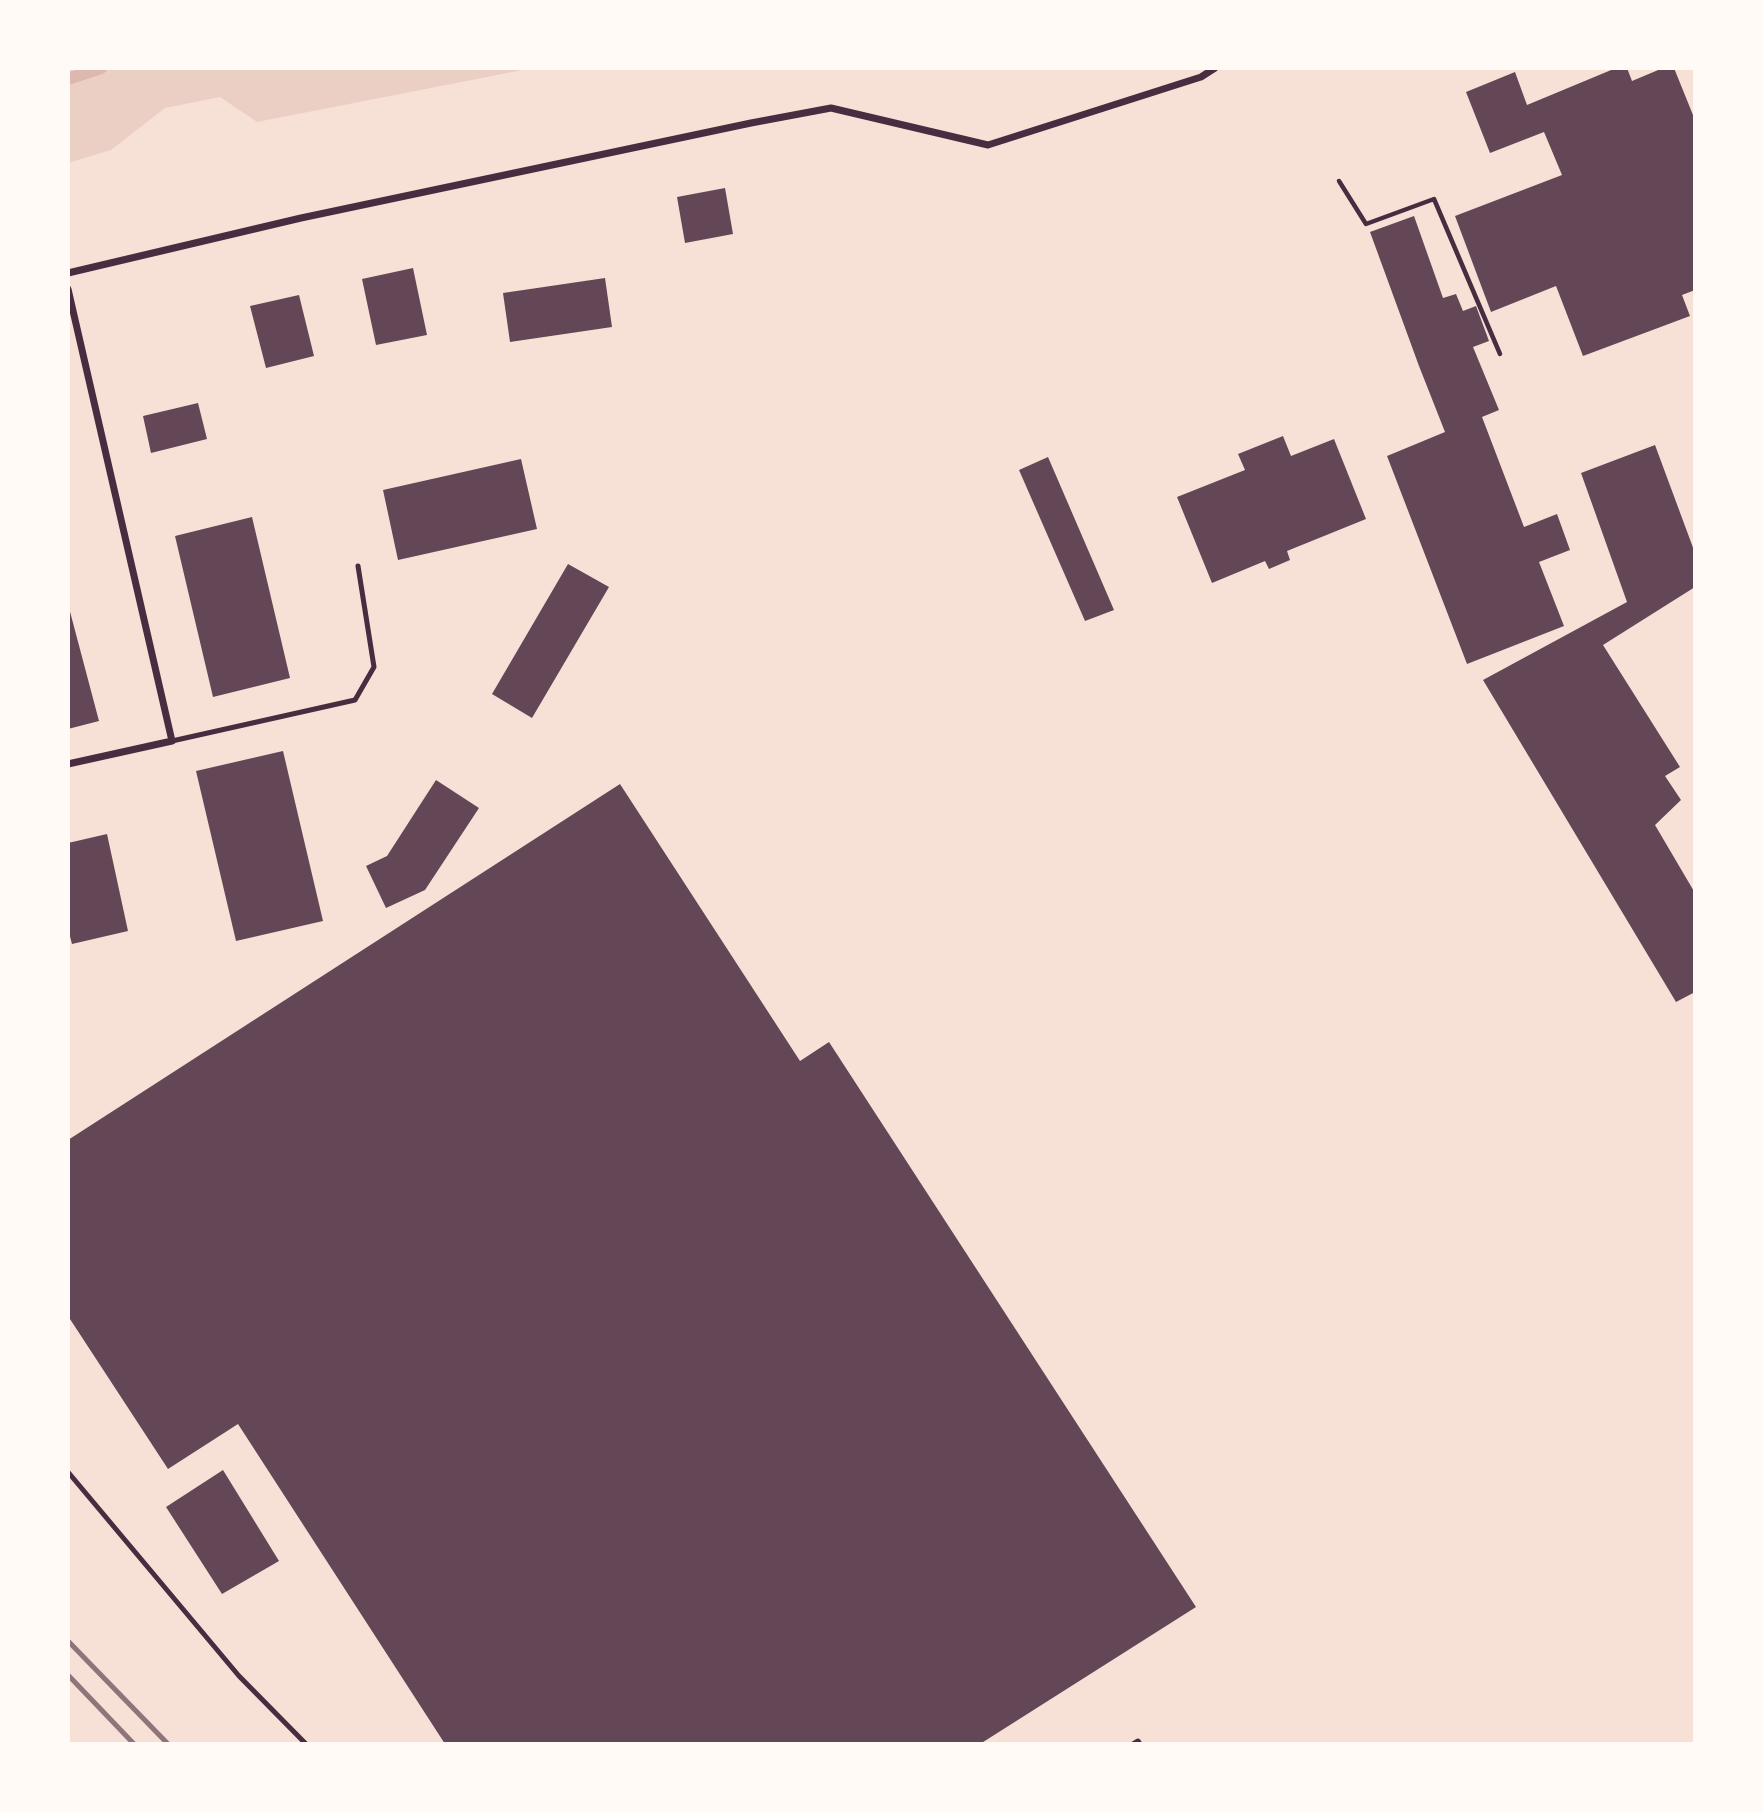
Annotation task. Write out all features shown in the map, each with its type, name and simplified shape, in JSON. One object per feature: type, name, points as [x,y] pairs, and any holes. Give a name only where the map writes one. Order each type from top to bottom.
[{"type":"street","points":[[68,272],[301,218],[831,108],[988,145],[1201,77],[1215,68]]},
{"type":"street","points":[[68,289],[172,741],[68,764]]},
{"type":"lane","points":[[172,741],[355,700],[374,667],[358,566]]},
{"type":"lane","points":[[68,1472],[239,1676],[306,1744]]},
{"type":"lane","points":[[1133,1744],[1138,1741],[1140,1744]]},
{"type":"path","points":[[1339,181],[1366,225],[1434,199],[1500,354]]},
{"type":"shaded area","points":[[68,68],[533,68],[257,122],[220,97],[165,108],[111,150],[68,163]]},
{"type":"building","points":[[1616,68],[1627,68],[1632,81],[1663,68],[1674,68],[1695,120],[1695,290],[1682,295],[1690,316],[1583,356],[1556,286],[1491,312],[1455,216],[1562,175],[1544,132],[1490,153],[1466,92],[1515,72],[1527,105]]},
{"type":"building","points":[[725,188],[733,234],[685,243],[677,197]]},
{"type":"building","points":[[1414,216],[1443,298],[1456,294],[1463,311],[1476,306],[1489,341],[1473,347],[1499,410],[1482,417],[1524,527],[1557,514],[1570,550],[1539,562],[1564,626],[1467,664],[1387,456],[1445,432],[1370,232]]},
{"type":"building","points":[[413,268],[427,335],[376,345],[362,279]]},
{"type":"building","points":[[605,278],[612,327],[510,342],[503,293]]},
{"type":"building","points":[[299,295],[314,356],[266,368],[250,306]]},
{"type":"building","points":[[198,403],[207,439],[151,453],[143,416]]},
{"type":"building","points":[[1283,436],[1291,456],[1334,439],[1366,519],[1287,551],[1290,560],[1269,569],[1265,561],[1212,583],[1177,497],[1245,470],[1238,454]]},
{"type":"building","points":[[1655,445],[1695,553],[1695,587],[1603,645],[1680,767],[1665,776],[1681,800],[1655,825],[1695,893],[1695,992],[1676,1002],[1483,680],[1627,602],[1581,473]]},
{"type":"building","points":[[1048,457],[1114,610],[1085,621],[1019,470]]},
{"type":"building","points":[[521,459],[537,529],[398,560],[383,490]]},
{"type":"building","points":[[252,517],[290,678],[213,697],[175,536]]},
{"type":"building","points":[[568,564],[609,587],[532,718],[492,694]]},
{"type":"building","points":[[68,604],[99,721],[68,729]]},
{"type":"building","points":[[283,751],[323,921],[236,941],[196,771]]},
{"type":"building","points":[[436,780],[479,808],[425,890],[386,908],[366,866],[387,856]]},
{"type":"building","points":[[620,784],[800,1061],[829,1042],[1196,1607],[980,1744],[445,1744],[238,1424],[168,1469],[68,1316],[68,1140]]},
{"type":"building","points":[[107,834],[128,931],[72,944],[68,929],[68,843]]},
{"type":"building","points":[[223,1470],[279,1561],[222,1594],[166,1507]]},
{"type":"waterway","points":[[68,79],[101,68]]},
{"type":"railway","points":[[68,1641],[168,1744]]},
{"type":"railway","points":[[68,1675],[134,1744]]}]
